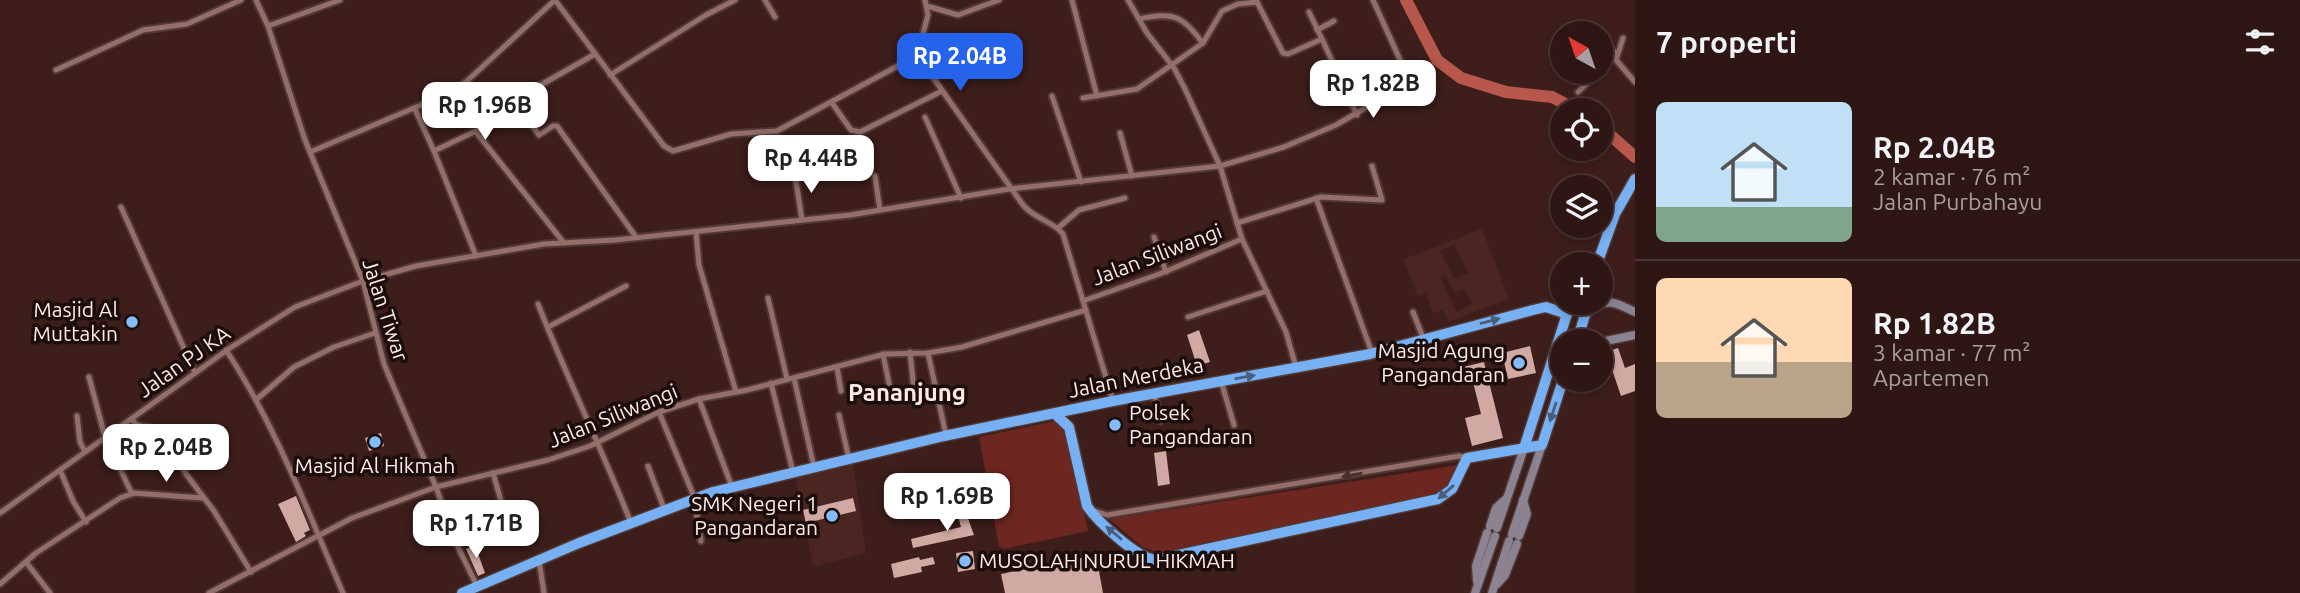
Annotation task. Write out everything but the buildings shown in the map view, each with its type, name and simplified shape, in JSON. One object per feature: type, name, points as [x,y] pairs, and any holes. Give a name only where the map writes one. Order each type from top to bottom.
[{"type":"highway","points":[[1601,252],[1615,214],[1635,179]]},
{"type":"highway","name":"Jalan Merdeka","points":[[462,593],[713,492],[946,436],[1113,401],[1372,353],[1533,310],[1550,308]]},
{"type":"highway","points":[[1524,448],[1567,315]]},
{"type":"highway","points":[[1055,414],[1069,427],[1087,506],[1093,515],[1148,559],[1166,559],[1438,499],[1452,489],[1467,458],[1542,445],[1559,392]]},
{"type":"highway","points":[[1069,427],[1081,408]]},
{"type":"street","points":[[56,70],[143,30],[187,24],[241,0]]},
{"type":"street","name":"Jalan Tiwar","points":[[256,0],[268,26],[310,152],[363,281],[384,364],[436,486],[456,543],[477,586]]},
{"type":"street","points":[[268,26],[340,0]]},
{"type":"street","points":[[310,152],[447,95],[467,82],[555,0],[664,146],[673,151],[731,134],[772,133],[922,53]]},
{"type":"street","points":[[610,75],[735,0]]},
{"type":"street","points":[[765,0],[775,17]]},
{"type":"street","points":[[926,3],[958,15],[999,0]]},
{"type":"street","points":[[1072,0],[1097,96]]},
{"type":"street","points":[[1128,0],[1156,47],[1172,66],[1220,166],[1242,239],[1286,332],[1297,367]]},
{"type":"street","name":"Jalan PJ KA","points":[[0,513],[226,350],[295,307],[363,281],[416,266],[564,243],[802,220],[1009,189],[1220,166],[1284,147],[1357,115],[1411,80],[1373,0]]},
{"type":"street","points":[[1083,98],[1137,89],[1172,66],[1201,40],[1222,11],[1238,4],[1257,1],[1281,51],[1285,54],[1322,39]]},
{"type":"street","points":[[926,3],[928,15],[921,41],[927,69],[1009,189],[1030,213],[1058,228],[1063,234],[1113,401]]},
{"type":"street","points":[[1309,12],[1357,115]]},
{"type":"street","points":[[1139,19],[1168,14],[1185,21],[1201,40]]},
{"type":"street","points":[[1317,30],[1334,20]]},
{"type":"street","points":[[1614,57],[1621,49],[1623,38]]},
{"type":"street","points":[[434,151],[475,132],[541,84],[595,54]]},
{"type":"street","points":[[1617,54],[1616,60],[1635,82]]},
{"type":"street","points":[[1578,92],[1586,84]]},
{"type":"street","points":[[832,103],[851,130],[860,132],[942,91]]},
{"type":"street","points":[[447,95],[461,121]]},
{"type":"street","points":[[1052,96],[1082,182]]},
{"type":"street","points":[[515,103],[538,135],[553,125],[557,126],[636,237]]},
{"type":"street","points":[[415,109],[476,256]]},
{"type":"street","points":[[925,117],[961,198]]},
{"type":"street","points":[[475,132],[564,243]]},
{"type":"street","points":[[1120,133],[1132,176]]},
{"type":"street","points":[[1237,223],[1315,198],[1382,200],[1383,195],[1372,166]]},
{"type":"street","points":[[795,175],[802,220]]},
{"type":"street","points":[[875,176],[880,210]]},
{"type":"street","points":[[1058,228],[1079,210],[1125,198]]},
{"type":"street","points":[[1315,198],[1372,353]]},
{"type":"street","points":[[121,206],[195,373]]},
{"type":"street","points":[[696,232],[699,265],[736,392]]},
{"type":"street","points":[[1154,237],[1166,272]]},
{"type":"street","name":"Jalan Siliwangi","points":[[1083,301],[1166,272],[1242,239]]},
{"type":"street","points":[[548,327],[626,286]]},
{"type":"street","points":[[1188,317],[1267,291]]},
{"type":"street","points":[[768,298],[814,468]]},
{"type":"street","points":[[1613,302],[1635,312]]},
{"type":"street","points":[[538,304],[575,395],[599,441],[631,524]]},
{"type":"street","name":"Jalan Siliwangi","points":[[209,593],[352,518],[436,486],[548,460],[599,441],[659,412],[699,399],[883,355],[928,353],[962,347],[1086,310]]},
{"type":"street","points":[[1413,312],[1424,340]]},
{"type":"street","points":[[257,399],[294,367],[338,345],[375,333]]},
{"type":"street","points":[[1613,340],[1635,335]]},
{"type":"street","points":[[226,350],[257,399],[342,593]]},
{"type":"street","points":[[910,352],[915,400]]},
{"type":"street","points":[[928,353],[946,436]]},
{"type":"street","points":[[883,355],[891,393]]},
{"type":"street","points":[[837,367],[842,391]]},
{"type":"street","points":[[89,377],[105,438],[132,494]]},
{"type":"street","points":[[1221,382],[1234,425]]},
{"type":"street","points":[[771,383],[793,473]]},
{"type":"street","points":[[1154,394],[1161,421]]},
{"type":"street","points":[[699,399],[732,488]]},
{"type":"street","points":[[659,412],[695,499],[701,541]]},
{"type":"street","points":[[839,415],[849,459]]},
{"type":"street","points":[[77,416],[80,442],[85,452]]},
{"type":"street","points":[[131,419],[137,425],[152,428],[169,440],[186,474],[202,498],[215,511],[251,572]]},
{"type":"street","points":[[1492,591],[1504,576],[1514,539],[1527,514],[1523,499],[1542,445]]},
{"type":"street","points":[[1475,593],[1478,584],[1476,566],[1492,531],[1496,508],[1507,498],[1524,448]]},
{"type":"street","points":[[1087,506],[1107,515],[1459,456],[1467,458]]},
{"type":"street","points":[[648,466],[665,510]]},
{"type":"street","points":[[61,470],[73,500],[86,522]]},
{"type":"street","points":[[493,473],[506,519]]},
{"type":"street","points":[[0,584],[26,562],[117,500],[132,494],[202,498]]},
{"type":"street","points":[[539,560],[544,593]]},
{"type":"street","points":[[26,562],[50,593]]},
{"type":"shaded area","points":[[1482,229],[1509,299],[1448,322],[1443,310],[1433,313],[1426,293],[1418,296],[1404,259]],"holes":[[[1454,244],[1468,273],[1454,279],[1440,251]],[[1445,274],[1455,293],[1465,289],[1472,304],[1457,312],[1440,277]]]},
{"type":"shaded area","points":[[1056,421],[1065,427],[1088,531],[1003,549],[999,546],[979,437]]},
{"type":"shaded area","name":"SMK Negeri 1 Pangandaran","points":[[853,464],[866,553],[813,567],[796,478]]},
{"type":"shaded area","points":[[1459,465],[1447,488],[1438,494],[1161,554],[1143,547],[1109,519]]},
{"type":"waterway","points":[[1406,0],[1437,60],[1461,78],[1506,92],[1554,98]]},
{"type":"waterway","points":[[1613,138],[1635,157]]},
{"type":"place","name":"Masjid Al Muttakin","points":[[132,322]]},
{"type":"place","name":"Masjid Agung Pangandaran","points":[[1519,363]]},
{"type":"place","name":"Polsek Pangandaran","points":[[1115,425]]},
{"type":"place","name":"Masjid Al Hikmah","points":[[375,442]]},
{"type":"place","name":"SMK Negeri 1 Pangandaran","points":[[832,516]]},
{"type":"place","name":"MUSOLAH NURUL HIKMAH","points":[[965,561]]},
{"type":"district","name":"Pananjung","points":[[907,393]]}]
